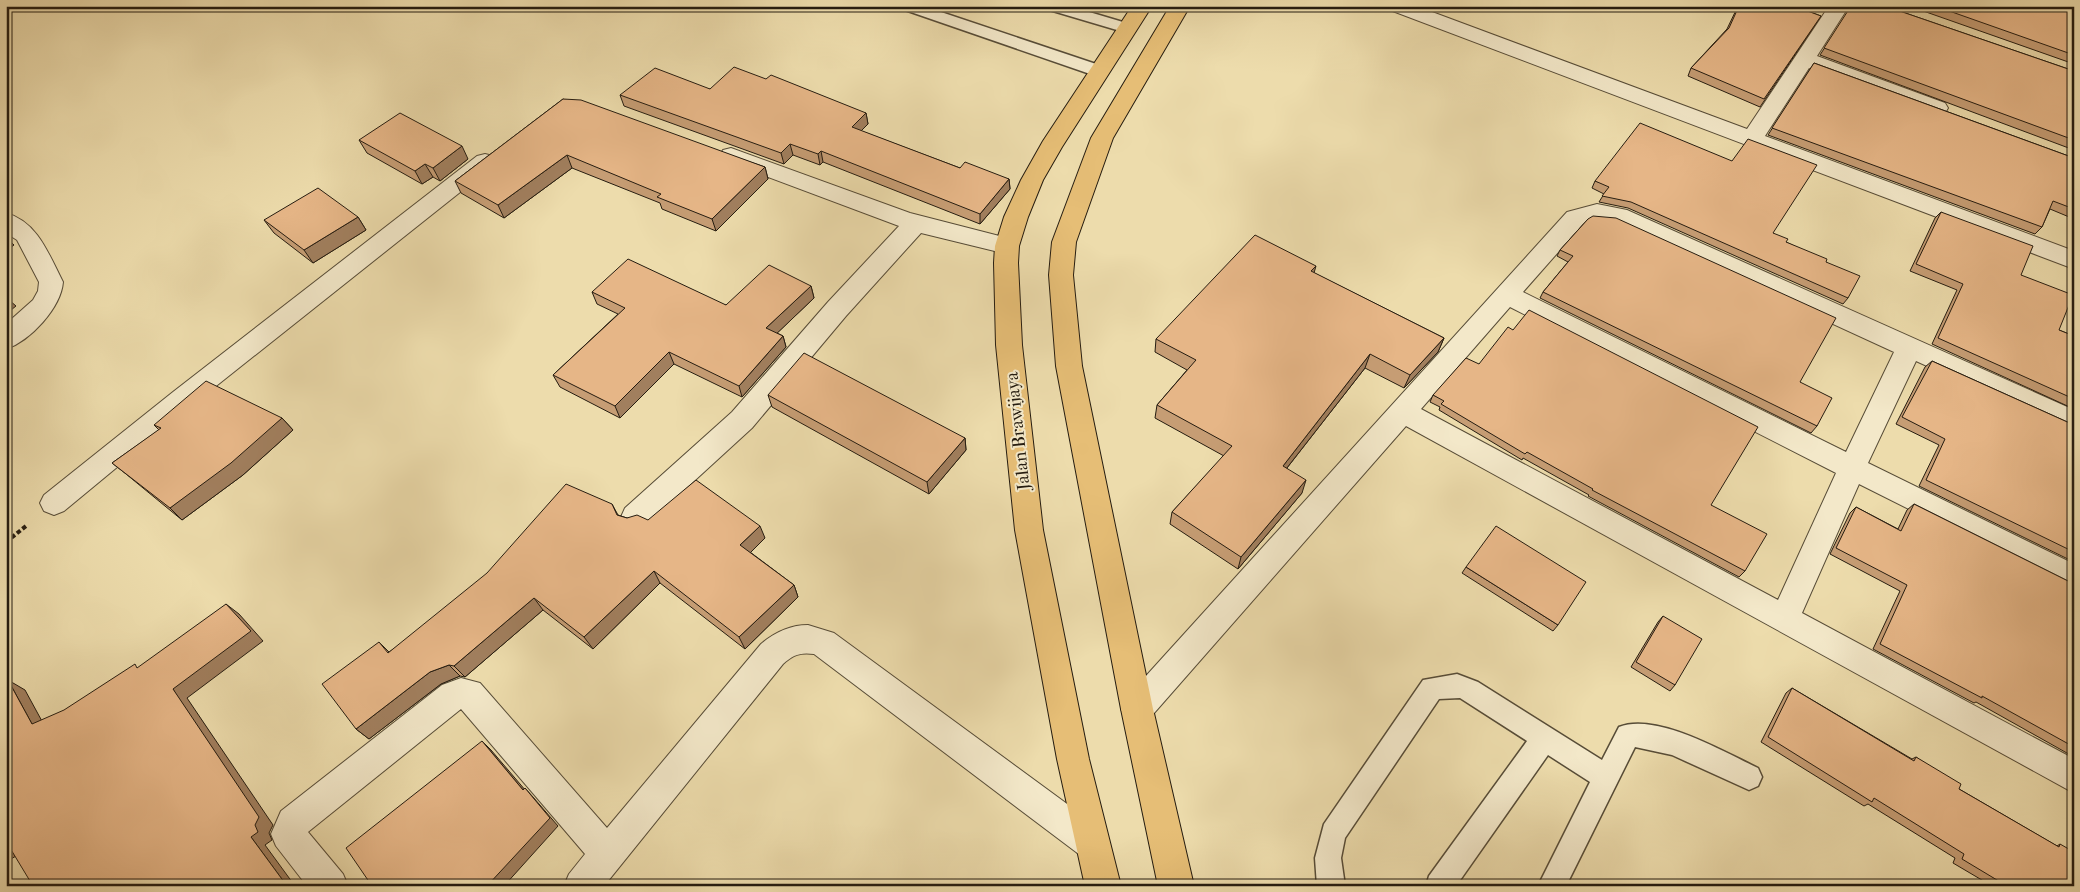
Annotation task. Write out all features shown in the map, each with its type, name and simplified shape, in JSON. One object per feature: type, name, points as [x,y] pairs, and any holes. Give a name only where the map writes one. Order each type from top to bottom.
[{"type":"highway","points":[[1176,886],[1137,709],[1069,366],[1061,275],[1064,242],[1102,138],[1180,6]]},
{"type":"highway","name":"Jalan Brawijaya","points":[[1102,886],[1029,530],[1009,345],[1007,246],[1016,217],[1032,180],[1135,17]]},
{"type":"street","points":[[1397,6],[2074,260]]},
{"type":"street","points":[[1752,139],[1805,58],[1828,13]]},
{"type":"street","points":[[1805,58],[1953,114]]},
{"type":"street","points":[[54,503],[182,399],[504,146]]},
{"type":"street","points":[[710,148],[916,223],[970,239],[1007,246]]},
{"type":"street","points":[[1137,709],[1575,218],[1584,213],[1599,212],[1619,216],[2074,422]]},
{"type":"street","points":[[6,221],[26,235],[51,282],[52,289],[39,310],[6,340]]},
{"type":"street","points":[[635,517],[742,420],[837,309],[916,223]]},
{"type":"street","points":[[1507,295],[2074,579]]},
{"type":"street","points":[[1784,620],[1852,468],[1909,348]]},
{"type":"street","points":[[1403,412],[2074,777]]},
{"type":"street","points":[[581,886],[772,654],[790,641],[809,638],[822,643],[1092,842]]},
{"type":"street","points":[[331,886],[305,857],[288,834],[290,826],[321,799],[445,702],[461,693],[469,694],[607,854]]},
{"type":"lane","points":[[907,6],[1100,72]]},
{"type":"lane","points":[[1051,6],[1135,17]]},
{"type":"lane","points":[[1331,886],[1328,858],[1333,832],[1432,688],[1457,685],[1470,690],[1605,777]]},
{"type":"lane","points":[[1550,886],[1628,735],[1638,734],[1658,738],[1749,777]]},
{"type":"lane","points":[[1440,886],[1545,738]]},
{"type":"building","points":[[1739,6],[1794,6],[1821,16],[1764,99],[1691,68],[1729,28]]},
{"type":"building","points":[[1851,6],[1885,6],[2074,71],[2074,140],[1824,48]]},
{"type":"building","points":[[1935,6],[1980,6],[1995,11],[1996,6],[2074,6],[2074,55]]},
{"type":"building","points":[[1814,63],[2074,158],[2074,209],[2053,201],[2042,227],[1772,128]]},
{"type":"building","points":[[734,67],[766,79],[771,75],[866,113],[852,127],[960,168],[965,162],[1009,179],[980,214],[821,151],[818,154],[790,144],[781,153],[620,95],[655,68],[710,89]]},
{"type":"building","points":[[563,99],[581,100],[765,167],[712,219],[657,197],[661,194],[567,155],[498,205],[455,181]]},
{"type":"building","points":[[400,113],[462,146],[433,168],[425,164],[415,171],[359,140]]},
{"type":"building","points":[[1640,123],[1732,161],[1748,139],[1817,165],[1773,233],[1788,239],[1786,242],[1827,259],[1826,262],[1860,276],[1848,298],[1631,202],[1602,196],[1609,187],[1595,181]]},
{"type":"building","points":[[318,188],[358,217],[304,250],[264,220]]},
{"type":"building","points":[[1941,212],[2033,246],[2021,275],[2073,295],[2059,330],[2074,336],[2074,399],[1938,338],[1963,284],[1916,264]]},
{"type":"building","points":[[1593,216],[1616,218],[1836,318],[1800,382],[1832,398],[1817,426],[1543,292],[1573,256],[1560,250]]},
{"type":"building","points":[[1255,235],[1316,266],[1311,271],[1444,338],[1410,375],[1370,354],[1283,466],[1306,480],[1241,557],[1172,512],[1232,446],[1157,405],[1196,360],[1156,339]]},
{"type":"building","points":[[628,259],[726,305],[769,265],[811,286],[766,328],[783,336],[739,386],[669,352],[615,406],[553,375],[625,308],[592,292]]},
{"type":"building","points":[[1529,310],[1758,427],[1711,505],[1767,534],[1745,571],[1592,490],[1527,452],[1525,454],[1441,404],[1444,401],[1433,395],[1466,358],[1479,364],[1508,327],[1513,330]]},
{"type":"building","points":[[804,353],[965,438],[927,482],[768,395]]},
{"type":"building","points":[[1932,361],[2074,425],[2074,552],[1926,480],[1945,439],[1902,417]]},
{"type":"building","points":[[206,381],[282,418],[231,463],[170,508],[112,463],[161,428],[154,425]]},
{"type":"building","points":[[696,480],[760,526],[740,545],[794,585],[739,637],[654,571],[584,637],[534,598],[454,666],[449,665],[430,672],[356,729],[322,684],[379,642],[388,653],[487,573],[566,484],[612,504],[617,515],[627,518],[637,515],[648,520]]},
{"type":"building","points":[[1914,504],[2074,584],[2074,747],[1982,696],[1982,698],[1880,644],[1907,585],[1836,548],[1856,507],[1901,531]]},
{"type":"building","points":[[1496,526],[1586,582],[1558,625],[1466,567]]},
{"type":"building","points":[[226,604],[251,631],[173,689],[259,817],[255,825],[258,832],[251,837],[287,886],[33,886],[6,843],[6,681],[8,680],[32,724],[64,710],[135,664],[137,668]]},
{"type":"building","points":[[1663,616],[1702,639],[1675,685],[1636,662]]},
{"type":"building","points":[[1792,688],[1914,761],[1916,757],[1961,784],[1959,789],[2059,847],[2060,844],[2074,852],[2074,886],[2007,886],[1962,859],[1964,854],[1874,798],[1872,802],[1768,737]]},
{"type":"building","points":[[482,741],[523,790],[525,788],[550,818],[487,886],[372,886],[346,848]]}]
